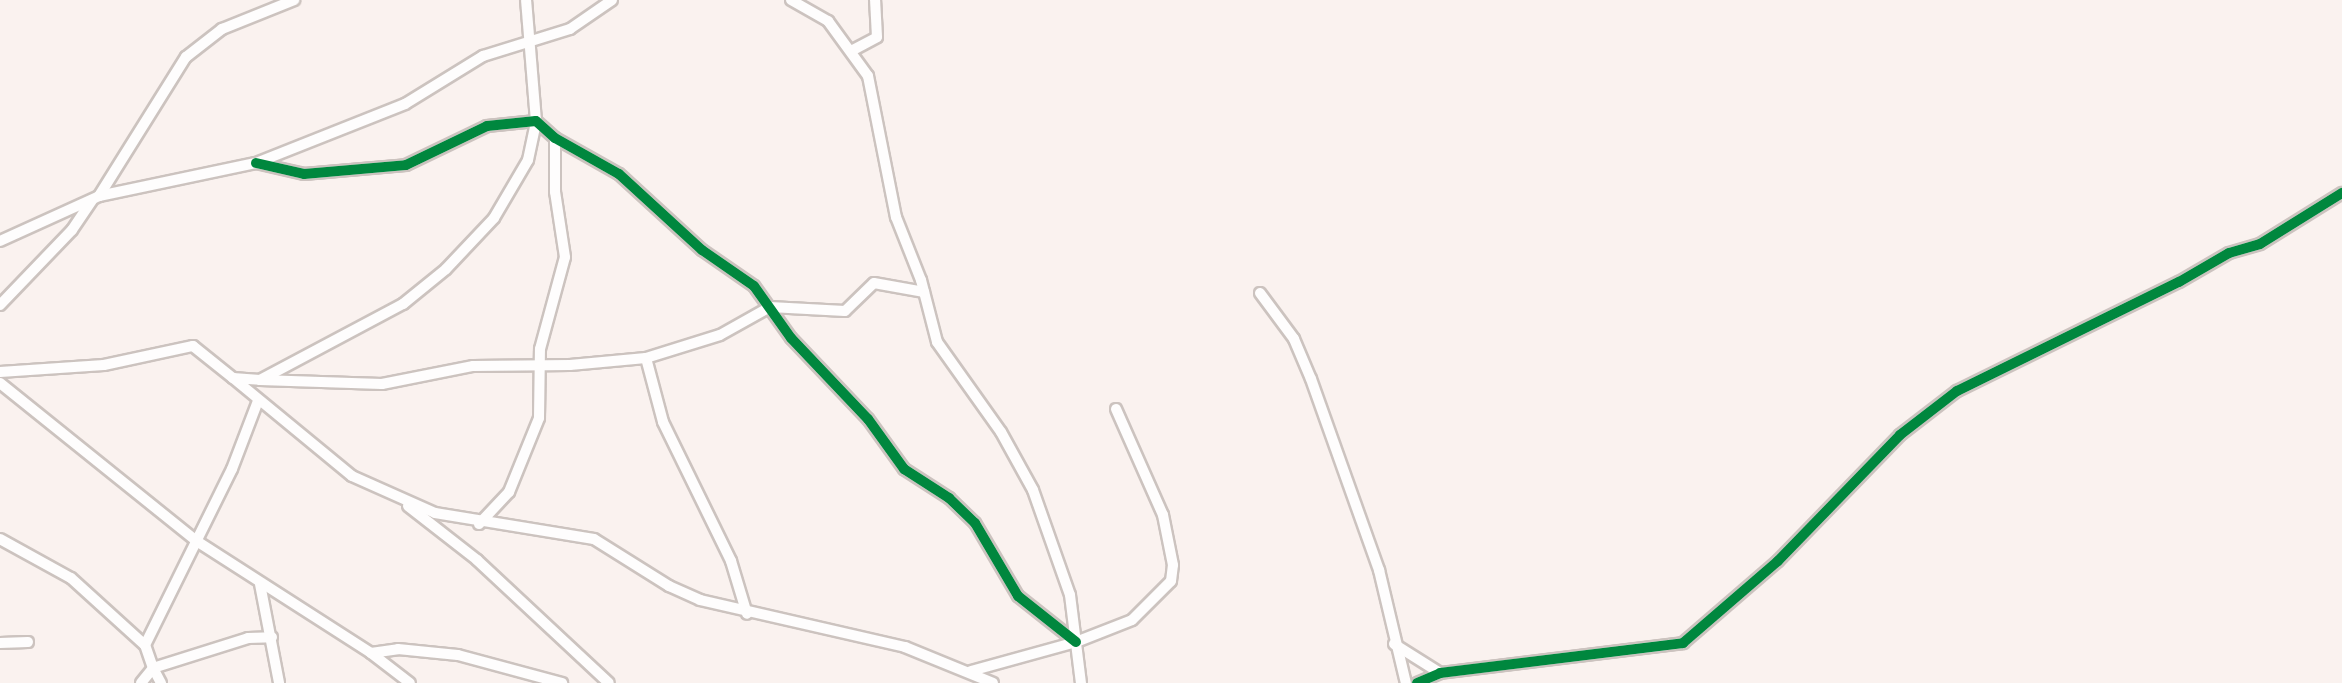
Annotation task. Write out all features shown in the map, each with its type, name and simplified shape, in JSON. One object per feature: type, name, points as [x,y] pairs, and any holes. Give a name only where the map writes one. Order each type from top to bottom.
[{"type":"street","points":[[0,305],[72,230],[186,57],[222,29],[294,0]]},
{"type":"street","points":[[260,380],[403,304],[446,269],[506,202],[528,160],[536,121],[526,0]]},
{"type":"street","points":[[0,241],[96,197],[256,163],[405,104],[473,61],[570,29],[612,0]]},
{"type":"street","points":[[791,0],[828,21],[853,50],[868,76],[896,217],[924,292],[937,342],[1001,432],[1033,490],[1062,564],[1081,683]]},
{"type":"street","points":[[853,50],[877,37],[875,0]]},
{"type":"street","points":[[256,163],[304,174],[406,165],[487,126],[536,121],[555,138],[620,174],[702,250],[754,286],[791,338],[867,419],[904,469],[950,498],[975,523],[1018,596],[1076,642]]},
{"type":"street","points":[[479,524],[509,492],[536,431],[537,366],[565,257],[555,192],[555,138]]},
{"type":"street","points":[[1417,683],[1440,673],[1684,643],[1823,518],[1895,440],[1957,391],[2179,282],[2229,253],[2260,244],[2342,193]]},
{"type":"street","points":[[233,378],[382,384],[473,366],[537,366],[646,358],[720,334],[771,307],[845,311],[874,284],[924,292]]},
{"type":"street","points":[[1260,293],[1294,339],[1311,379],[1379,570],[1394,644],[1406,683]]},
{"type":"street","points":[[0,372],[104,365],[193,346],[341,468],[397,498],[477,560],[610,683]]},
{"type":"street","points":[[646,358],[663,422],[731,561],[747,614]]},
{"type":"street","points":[[0,383],[195,540],[371,653],[410,683]]},
{"type":"street","points":[[145,645],[232,469],[258,401]]},
{"type":"street","points":[[971,671],[1076,642],[1140,615],[1164,592],[1173,574],[1163,514],[1116,410]]},
{"type":"street","points":[[397,498],[479,524],[594,539],[668,586],[747,614],[905,647],[971,671],[993,683]]},
{"type":"street","points":[[0,539],[71,578],[145,645],[161,683]]},
{"type":"street","points":[[260,584],[279,683]]},
{"type":"street","points":[[141,683],[153,668],[248,638],[272,637]]},
{"type":"street","points":[[0,643],[28,642]]},
{"type":"street","points":[[1394,644],[1440,673]]},
{"type":"street","points":[[371,653],[398,649],[458,655],[562,683]]},
{"type":"cycle path","points":[[256,163],[304,174],[406,165],[487,126],[536,121],[555,138],[619,174],[702,250],[754,286],[791,338],[868,419],[904,469],[949,498],[975,523],[1018,596],[1076,642]]},
{"type":"cycle path","points":[[1417,683],[1440,673],[1683,643],[1778,561],[1900,435],[1957,391],[2179,282],[2229,253],[2260,244],[2342,193]]}]
